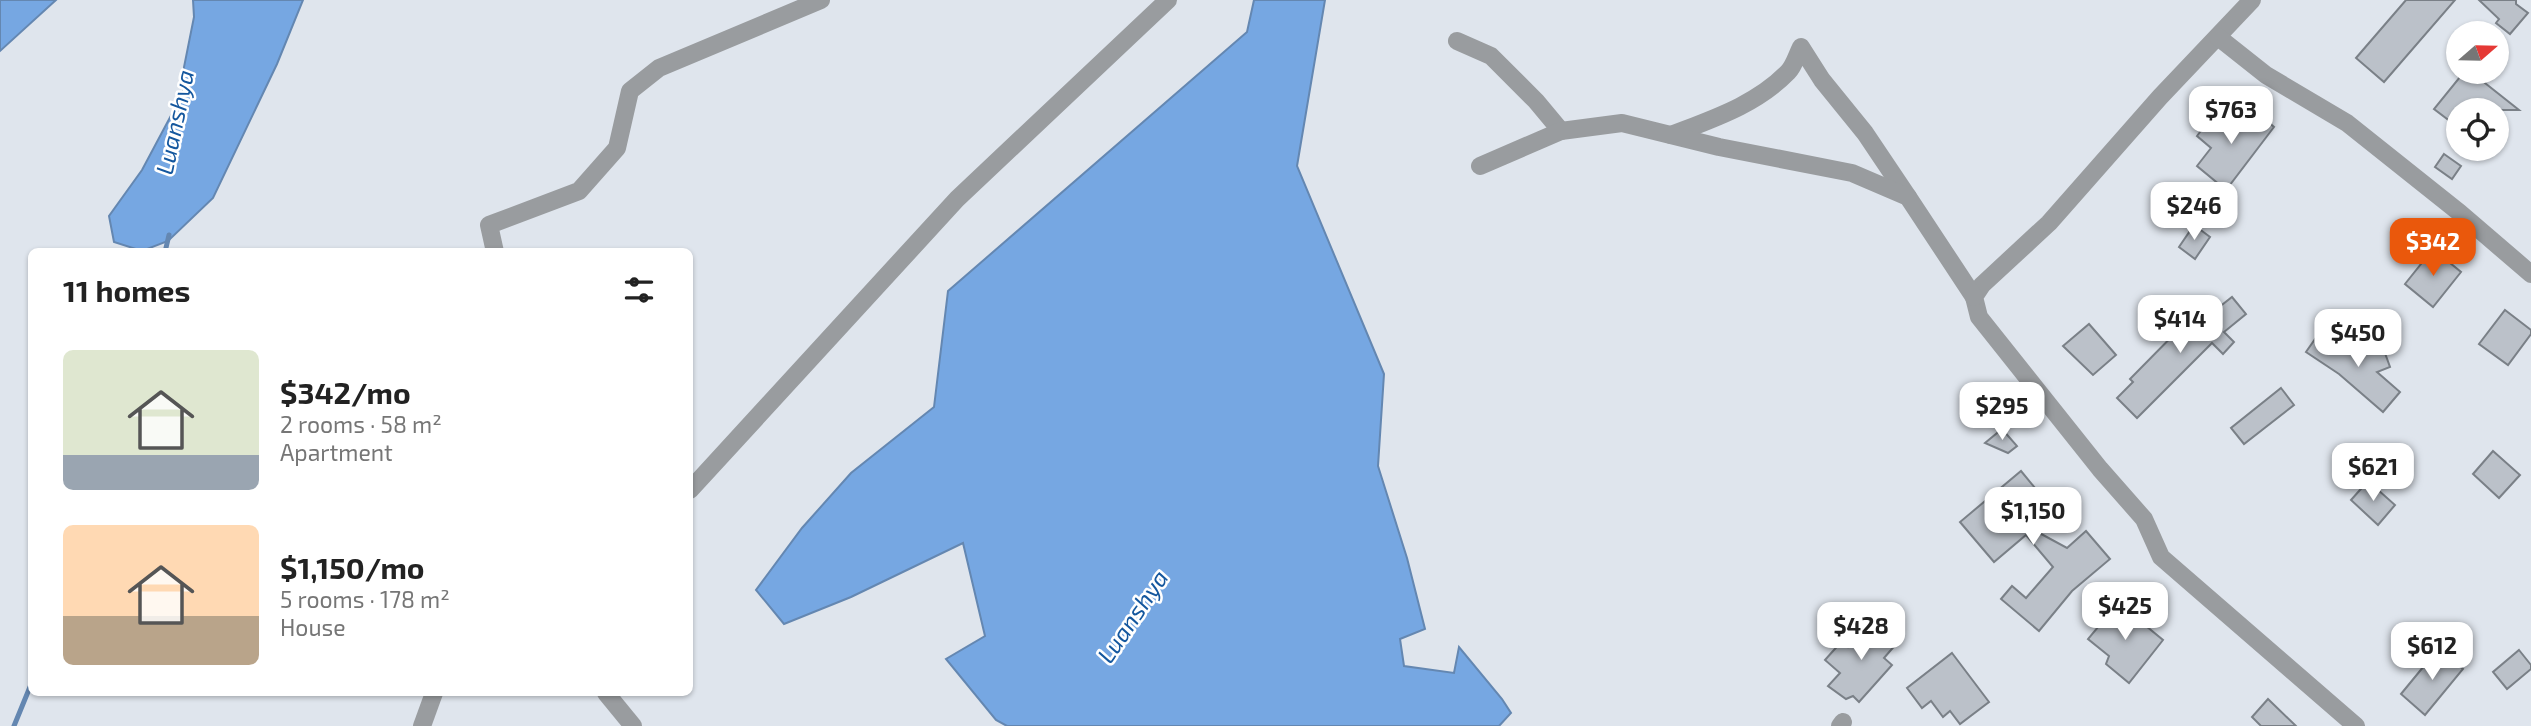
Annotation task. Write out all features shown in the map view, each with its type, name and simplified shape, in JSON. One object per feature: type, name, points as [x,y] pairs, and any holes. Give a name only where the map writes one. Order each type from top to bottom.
[{"type":"street","points":[[494,248],[489,225],[579,191],[617,148],[630,91],[659,68],[821,0]]},
{"type":"street","points":[[693,487],[957,199],[1168,0]]},
{"type":"street","points":[[1974,297],[1982,285],[2049,223],[2160,97],[2252,0]]},
{"type":"street","points":[[2218,37],[2266,75],[2347,123],[2460,213],[2531,274]]},
{"type":"street","points":[[1457,41],[1491,56],[1536,101],[1561,131]]},
{"type":"street","points":[[1671,135],[1735,111],[1790,71],[1801,47],[1822,80],[1865,133],[1974,297],[1979,317],[2144,519],[2161,557],[2356,726]]},
{"type":"street","points":[[1480,166],[1561,131],[1622,123],[1719,147],[1853,173],[1908,197]]},
{"type":"street","points":[[422,726],[433,696]]},
{"type":"street","points":[[608,696],[633,726]]},
{"type":"water","points":[[0,0],[56,0],[0,51]]},
{"type":"water","points":[[193,0],[303,0],[277,64],[213,198],[168,241],[150,248],[133,248],[114,242],[109,216],[142,170],[183,93],[184,67],[194,17]]},
{"type":"water","points":[[1254,0],[1325,0],[1297,166],[1384,374],[1378,466],[1407,558],[1425,629],[1400,639],[1404,666],[1454,673],[1459,647],[1511,713],[1499,726],[1007,726],[996,720],[946,659],[985,636],[963,543],[851,597],[784,624],[756,590],[802,528],[851,473],[934,407],[948,291],[1247,32]]},
{"type":"building","points":[[2406,0],[2455,0],[2384,82],[2356,58]]},
{"type":"building","points":[[2479,0],[2516,0],[2516,4],[2528,13],[2510,34],[2510,21],[2498,21],[2499,19]]},
{"type":"building","points":[[2454,84],[2486,84],[2504,98],[2446,98],[2446,118],[2434,109]]},
{"type":"building","points":[[2509,102],[2519,110],[2509,110]]},
{"type":"building","points":[[2224,108],[2248,128],[2259,114],[2274,127],[2226,190],[2197,166],[2211,148],[2197,136],[2206,124],[2209,127]]},
{"type":"building","points":[[2444,154],[2446,161],[2454,161],[2461,166],[2452,179],[2435,167]]},
{"type":"building","points":[[2194,225],[2210,237],[2195,259],[2179,247]]},
{"type":"building","points":[[2433,249],[2461,272],[2433,307],[2405,284]]},
{"type":"building","points":[[2232,297],[2246,314],[2224,332],[2234,342],[2223,354],[2212,343],[2137,418],[2117,398],[2133,382],[2130,379],[2200,308],[2208,316]]},
{"type":"building","points":[[2505,310],[2531,330],[2531,334],[2508,365],[2479,344]]},
{"type":"building","points":[[2089,324],[2116,355],[2093,375],[2063,346]]},
{"type":"building","points":[[2320,332],[2354,356],[2382,345],[2390,367],[2377,372],[2400,392],[2383,412],[2339,374],[2306,352]]},
{"type":"building","points":[[2281,388],[2294,405],[2244,444],[2231,428]]},
{"type":"building","points":[[2002,429],[2017,446],[2008,453],[1985,443]]},
{"type":"building","points":[[2493,451],[2520,475],[2499,498],[2473,474]]},
{"type":"building","points":[[2021,471],[2054,511],[2032,529],[2067,548],[2086,531],[2110,559],[2072,591],[2039,631],[2001,599],[2012,586],[2026,598],[2053,567],[2026,535],[1994,562],[1960,522]]},
{"type":"building","points":[[2368,481],[2395,505],[2378,525],[2351,500]]},
{"type":"building","points":[[2118,603],[2163,640],[2129,683],[2106,664],[2109,656],[2088,639]]},
{"type":"building","points":[[1871,620],[1897,643],[1884,658],[1892,665],[1859,702],[1853,696],[1846,699],[1828,686],[1840,673],[1825,660],[1842,641],[1848,647]]},
{"type":"building","points":[[2438,649],[2463,669],[2425,715],[2401,694]]},
{"type":"building","points":[[2519,650],[2531,665],[2531,669],[2507,689],[2493,672]]},
{"type":"building","points":[[1952,653],[1989,702],[1960,724],[1950,711],[1943,717],[1931,701],[1922,708],[1907,688]]},
{"type":"building","points":[[2268,699],[2296,726],[2261,726],[2252,717]]},
{"type":"waterway","name":"Luanshya","points":[[166,248],[169,235]]},
{"type":"waterway","name":"Luanshya","points":[[14,726],[28,692]]}]
